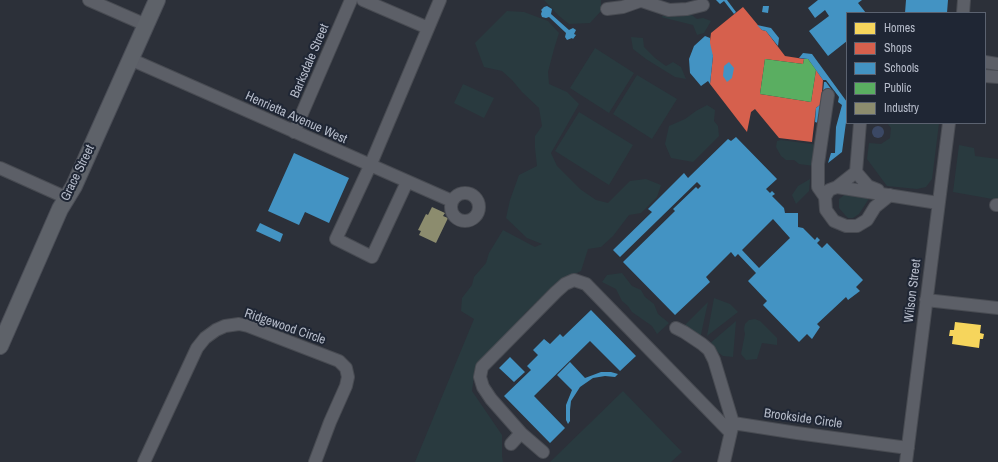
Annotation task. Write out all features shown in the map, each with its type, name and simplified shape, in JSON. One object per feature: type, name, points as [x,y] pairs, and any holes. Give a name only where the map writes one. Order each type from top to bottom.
[{"type":"main road","name":"Grace Street","points":[[0,346],[60,209],[74,186],[157,0]]},
{"type":"street","points":[[88,0],[146,25]]},
{"type":"street","name":"Barksdale Street","points":[[294,132],[351,0]]},
{"type":"street","points":[[363,0],[428,28]]},
{"type":"street","points":[[407,182],[372,256],[336,239],[370,166],[440,0]]},
{"type":"street","points":[[607,9],[622,7],[640,0],[669,10],[687,9],[703,5]]},
{"type":"street","points":[[963,12],[964,0]]},
{"type":"street","name":"Henrietta Avenue West","points":[[130,59],[452,201]]},
{"type":"street","points":[[986,62],[998,64]]},
{"type":"street","points":[[986,76],[998,77]]},
{"type":"street","points":[[828,95],[818,164],[818,186],[825,197],[826,210],[834,221],[846,226],[857,226],[867,220],[875,207],[890,196]]},
{"type":"street","points":[[860,124],[856,172],[868,186],[890,196]]},
{"type":"street","name":"Wilson Street","points":[[906,462],[949,124]]},
{"type":"street","points":[[0,168],[67,198]]},
{"type":"street","points":[[825,197],[829,190],[837,187],[856,172]]},
{"type":"street","points":[[837,187],[938,204]]},
{"type":"street","points":[[543,452],[521,433],[492,399],[483,387],[480,377],[482,367],[556,292],[565,284],[574,280],[586,284],[732,427]]},
{"type":"street","points":[[926,300],[998,308]]},
{"type":"street","name":"Ridgewood Circle","points":[[144,462],[197,348],[205,338],[216,330],[225,326],[238,324],[248,326],[339,361],[346,368],[348,377],[346,386],[330,422],[315,462]]},
{"type":"street","points":[[676,328],[702,344],[709,350],[714,360],[732,427],[723,461]]},
{"type":"street","name":"Brookside Circle","points":[[732,427],[797,433],[908,448]]},
{"type":"street","points":[[511,444],[521,433]]},
{"type":"shaded area","points":[[544,0],[601,0],[601,11],[590,23],[569,24]]},
{"type":"shaded area","points":[[507,11],[524,12],[548,21],[559,33],[548,72],[549,84],[567,92],[579,104],[551,153],[557,166],[580,189],[596,200],[608,203],[630,181],[646,179],[661,185],[657,197],[641,213],[629,215],[613,236],[601,247],[588,249],[581,271],[557,282],[525,313],[510,334],[475,369],[472,391],[502,435],[503,462],[415,462],[474,319],[461,311],[462,298],[472,285],[474,277],[486,263],[489,253],[503,230],[535,247],[542,244],[527,238],[506,218],[510,200],[519,175],[537,166],[535,136],[542,126],[539,108],[502,71],[484,67],[475,43]]},
{"type":"shaded area","points":[[689,13],[697,19],[703,18],[711,21],[704,33],[697,35],[693,25],[661,17],[667,14],[679,17]]},
{"type":"shaded area","points":[[631,37],[643,38],[644,47],[666,66],[673,62],[681,67],[686,79],[675,77],[646,59],[633,49]]},
{"type":"shaded area","points":[[595,48],[634,73],[609,113],[570,88]]},
{"type":"shaded area","points":[[637,75],[677,99],[652,139],[613,114]]},
{"type":"shaded area","points":[[463,84],[494,98],[484,118],[454,103]]},
{"type":"shaded area","points":[[707,105],[715,110],[714,121],[718,126],[719,136],[693,162],[671,158],[665,144],[669,126],[685,119]]},
{"type":"shaded area","points":[[579,112],[633,145],[609,185],[555,151]]},
{"type":"shaded area","points":[[888,124],[939,124],[932,179],[926,187],[917,189],[887,186],[867,159],[869,143],[881,144],[890,138],[891,128]]},
{"type":"shaded area","points":[[781,140],[819,145],[814,166],[799,164],[794,160],[786,160],[781,156],[776,147],[777,141]]},
{"type":"shaded area","points":[[959,145],[974,148],[975,156],[998,159],[998,200],[953,192]]},
{"type":"shaded area","points":[[810,179],[809,191],[796,204],[792,195],[798,186]]},
{"type":"shaded area","points":[[847,193],[870,197],[859,214],[853,218],[848,218],[839,208],[839,199]]},
{"type":"shaded area","points":[[622,273],[632,286],[641,290],[645,297],[654,304],[658,314],[669,323],[657,334],[652,326],[632,312],[622,301],[616,289],[602,282],[607,275]]},
{"type":"shaded area","points":[[714,298],[730,304],[738,312],[707,336]]},
{"type":"shaded area","points":[[708,302],[700,339],[683,327]]},
{"type":"shaded area","points":[[755,319],[760,321],[777,338],[777,345],[762,343],[757,359],[746,360],[741,354],[745,334],[745,324],[749,320]]},
{"type":"shaded area","points":[[736,321],[733,357],[723,356],[708,345]]},
{"type":"shaded area","points":[[623,391],[682,452],[671,462],[550,462]]},
{"type":"water","points":[[876,126],[880,126],[884,132],[880,138],[876,138],[872,134],[872,130]]},
{"type":"building: Homes","points":[[955,322],[981,325],[980,333],[984,334],[983,339],[980,339],[979,348],[952,344],[953,336],[949,336],[950,330],[954,330]]},
{"type":"building: Shops","points":[[743,7],[762,30],[766,31],[785,56],[804,59],[803,64],[765,59],[760,94],[811,102],[816,70],[823,80],[821,104],[816,108],[812,142],[779,138],[755,109],[751,112],[747,132],[710,84],[713,56],[709,49],[711,33]]},
{"type":"building: Schools","points":[[716,0],[727,0],[736,12],[734,14],[724,1],[720,4]]},
{"type":"building: Schools","points":[[818,0],[862,0],[858,3],[865,12],[846,12],[846,42],[828,56],[809,31],[829,16],[825,10],[815,18],[808,8]]},
{"type":"building: Schools","points":[[906,0],[948,0],[947,12],[905,12]]},
{"type":"building: Schools","points":[[547,6],[552,9],[551,14],[569,30],[573,28],[576,30],[574,34],[576,35],[573,39],[567,40],[565,37],[566,33],[549,17],[542,17],[541,10]]},
{"type":"building: Schools","points":[[763,6],[769,6],[768,13],[762,12]]},
{"type":"building: Schools","points":[[757,25],[771,28],[779,38],[778,46],[766,31],[762,30]]},
{"type":"building: Schools","points":[[705,36],[710,38],[713,56],[710,84],[708,81],[701,86],[690,73],[689,59],[694,46]]},
{"type":"building: Schools","points":[[803,53],[812,54],[846,101],[846,122],[842,152],[828,163],[831,153],[835,153],[836,127],[842,105],[838,102],[839,97],[826,80],[823,80],[808,59],[799,58]]},
{"type":"building: Schools","points":[[729,62],[734,68],[732,78],[727,82],[723,76],[724,66]]},
{"type":"building: Schools","points":[[824,82],[826,82],[834,93],[833,94],[823,93]]},
{"type":"building: Schools","points":[[821,104],[821,124],[815,122],[816,108]]},
{"type":"building: Schools","points":[[736,137],[777,179],[766,189],[770,193],[772,191],[775,194],[772,196],[784,208],[785,213],[798,213],[798,227],[803,228],[815,240],[817,237],[820,240],[817,243],[822,248],[827,243],[863,280],[856,287],[860,291],[848,300],[846,297],[817,324],[820,327],[812,339],[807,334],[799,342],[763,305],[767,301],[748,281],[756,273],[738,254],[735,257],[731,252],[706,277],[710,282],[675,315],[623,262],[675,211],[673,209],[696,187],[698,189],[701,186],[697,182],[620,257],[613,250],[652,212],[648,209],[684,173],[688,178],[728,139],[731,141]],"holes":[[[773,219],[790,238],[759,268],[742,250]]]},
{"type":"building: Schools","points":[[294,153],[349,178],[329,223],[305,212],[299,225],[268,211]]},
{"type":"building: Schools","points":[[260,223],[283,234],[280,242],[256,231]]},
{"type":"building: Schools","points":[[591,310],[636,356],[620,371],[590,341],[534,396],[565,428],[550,443],[504,396],[531,370],[527,366],[538,355],[533,350],[544,339],[550,344],[560,334],[563,337]]},
{"type":"building: Schools","points":[[510,357],[525,372],[514,382],[499,368]]},
{"type":"building: Schools","points":[[570,362],[585,378],[601,372],[618,374],[615,377],[605,376],[593,378],[580,387],[571,401],[570,421],[568,424],[566,420],[566,405],[572,390],[557,375]]},
{"type":"building: Public","points":[[765,59],[803,64],[804,59],[808,59],[816,70],[811,102],[760,94]]},
{"type":"building: Industry","points":[[432,207],[445,213],[443,216],[448,218],[436,243],[419,235],[421,231],[418,230],[426,214],[428,215]]}]
